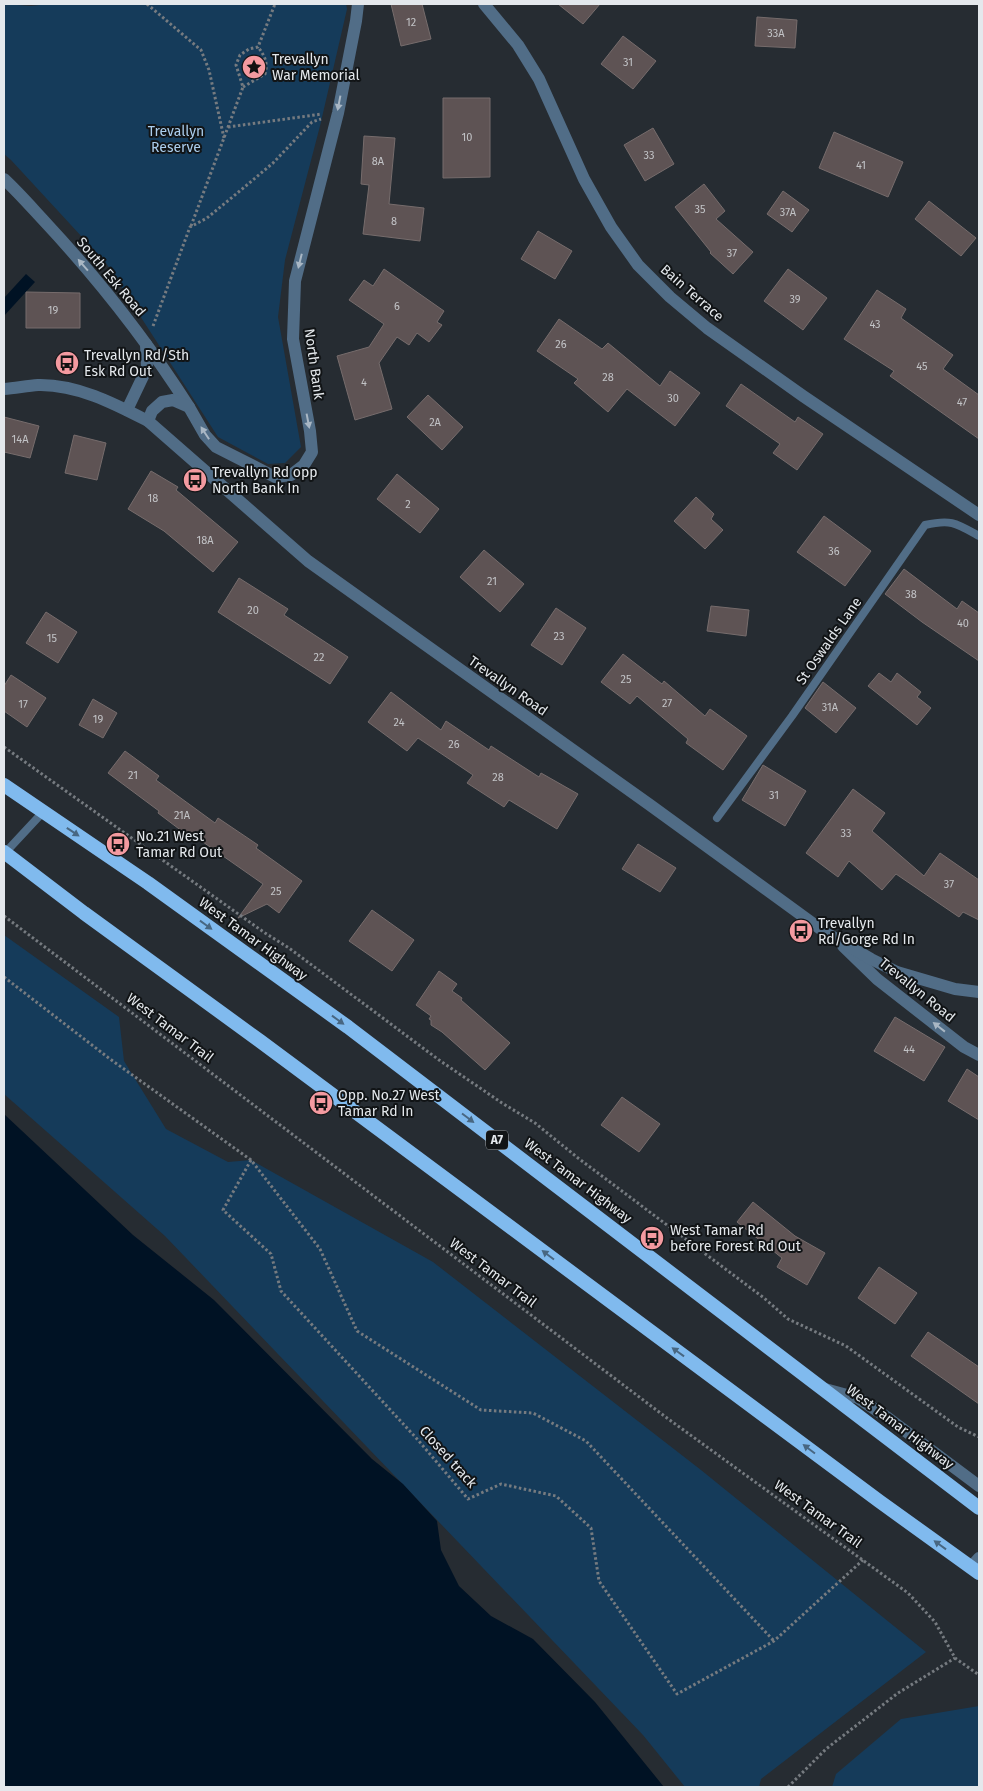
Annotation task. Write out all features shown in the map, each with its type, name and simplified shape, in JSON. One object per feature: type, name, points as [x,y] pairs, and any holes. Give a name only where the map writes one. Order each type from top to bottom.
[{"type":"highway","name":"West Tamar Highway","points":[[4,785],[141,878],[348,1027],[979,1508]]},
{"type":"highway","points":[[4,853],[879,1501],[976,1566]]},
{"type":"street","name":"North Bank","points":[[164,367],[205,435],[216,447],[275,477],[291,475],[304,465],[312,452],[310,431],[293,339],[295,281],[338,113],[358,4]]},
{"type":"street","name":"Bain Terrace","points":[[484,4],[518,44],[539,79],[584,179],[611,227],[638,265],[670,297],[707,328],[803,396],[979,515]]},
{"type":"street","name":"South Esk Road","points":[[4,179],[89,272],[164,367]]},
{"type":"street","points":[[127,410],[147,368],[146,344]]},
{"type":"street","name":"Trevallyn Road","points":[[4,389],[40,385],[84,392],[148,421],[308,561],[841,943],[877,979],[964,1047],[979,1055]]},
{"type":"street","points":[[148,421],[152,411],[162,402],[173,400],[189,407]]},
{"type":"street","points":[[841,943],[898,972],[955,989],[979,992]]},
{"type":"street","points":[[820,1387],[858,1398],[979,1486]]},
{"type":"lane","name":"St Oswalds Lane","points":[[717,818],[792,716],[925,525],[944,521],[961,526],[979,536]]},
{"type":"lane","points":[[4,853],[44,812]]},
{"type":"path","points":[[147,4],[200,50],[209,70],[224,139]]},
{"type":"path","points":[[258,47],[275,4]]},
{"type":"path","points":[[243,87],[236,65],[240,54],[258,47]]},
{"type":"path","points":[[146,344],[243,87],[265,74],[267,65],[264,55],[258,47]]},
{"type":"path","points":[[228,126],[306,115],[338,113]]},
{"type":"path","points":[[190,227],[206,218],[273,163],[312,122],[338,113]]},
{"type":"path","points":[[4,747],[265,934],[289,948],[439,1060],[502,1103],[535,1122],[578,1158],[764,1298],[788,1319],[846,1346],[958,1427],[979,1437]]},
{"type":"path","name":"West Tamar Trail","points":[[4,916],[643,1400],[824,1534],[908,1593],[935,1622],[955,1658],[979,1675]]},
{"type":"path","points":[[4,977],[110,1060],[251,1160],[320,1250],[357,1331],[481,1410],[533,1413],[586,1441],[774,1641],[863,1560]]},
{"type":"path","name":"Closed track","points":[[251,1160],[223,1210],[271,1254],[281,1291],[418,1440],[468,1499],[500,1484],[556,1496],[591,1528],[599,1580],[677,1694],[774,1641]]},
{"type":"path","points":[[788,1787],[834,1743],[898,1693],[955,1658]]},
{"type":"green space","name":"Trevallyn Reserve","points":[[4,4],[31,6],[48,4],[346,4],[347,9],[320,126],[285,260],[278,317],[301,447],[285,463],[268,464],[218,437],[106,263],[4,154]]},
{"type":"green space","points":[[4,935],[119,1017],[124,1061],[166,1129],[228,1162],[251,1160],[433,1262],[701,1470],[926,1652],[761,1779],[759,1787],[685,1787],[643,1735],[165,1236],[4,1094]]},
{"type":"green space","points":[[979,1706],[979,1787],[832,1787],[836,1774],[901,1719]]},
{"type":"shaded area","points":[[26,274],[35,282],[4,316],[4,298]]},
{"type":"shaded area","points":[[4,1114],[133,1235],[214,1300],[372,1459],[403,1484],[437,1521],[441,1550],[459,1586],[491,1616],[533,1639],[595,1702],[664,1787],[4,1787]]},
{"type":"building","points":[[391,4],[422,4],[431,39],[401,46]]},
{"type":"building","points":[[558,4],[600,4],[583,24]]},
{"type":"building","points":[[757,17],[797,20],[795,48],[755,46]]},
{"type":"building","points":[[623,36],[656,61],[633,89],[601,64]]},
{"type":"building","points":[[443,98],[490,98],[490,177],[443,178]]},
{"type":"building","points":[[653,128],[674,164],[645,181],[624,145]]},
{"type":"building","points":[[834,132],[903,162],[888,197],[819,168]]},
{"type":"building","points":[[364,136],[395,138],[389,204],[424,208],[420,241],[363,234],[369,185],[361,184]]},
{"type":"building","points":[[704,184],[725,211],[716,219],[753,252],[733,274],[710,253],[675,207]]},
{"type":"building","points":[[783,191],[809,210],[792,232],[767,214]]},
{"type":"building","points":[[929,201],[976,238],[961,256],[915,219]]},
{"type":"building","points":[[538,231],[572,251],[555,279],[521,259]]},
{"type":"building","points":[[384,269],[444,311],[437,322],[442,325],[429,342],[417,333],[409,345],[397,337],[379,363],[392,409],[355,420],[337,356],[369,347],[384,324],[349,300],[364,280],[373,286]]},
{"type":"building","points":[[788,269],[827,298],[803,330],[764,301]]},
{"type":"building","points":[[877,290],[906,309],[901,318],[953,355],[943,369],[979,395],[979,439],[890,376],[894,371],[844,339]]},
{"type":"building","points":[[26,292],[80,293],[80,328],[26,328]]},
{"type":"building","points":[[559,319],[602,349],[608,343],[660,386],[670,371],[700,393],[675,426],[627,389],[608,412],[574,383],[578,379],[537,351]]},
{"type":"building","points":[[741,384],[795,422],[798,417],[823,434],[797,470],[773,453],[780,444],[726,406]]},
{"type":"building","points":[[428,395],[463,427],[442,450],[407,417]]},
{"type":"building","points":[[4,417],[39,426],[30,458],[4,452]]},
{"type":"building","points":[[74,435],[106,443],[97,480],[65,473]]},
{"type":"building","points":[[151,471],[178,487],[176,490],[238,542],[213,572],[164,531],[128,509]]},
{"type":"building","points":[[397,474],[439,509],[420,533],[377,499]]},
{"type":"building","points":[[696,497],[714,514],[711,519],[723,530],[705,549],[674,521]]},
{"type":"building","points":[[824,516],[871,551],[845,586],[797,552]]},
{"type":"building","points":[[484,550],[524,584],[500,612],[460,577]]},
{"type":"building","points":[[904,569],[957,609],[962,601],[979,613],[979,661],[885,594]]},
{"type":"building","points":[[239,578],[288,609],[284,615],[348,657],[330,684],[218,612]]},
{"type":"building","points":[[711,606],[749,610],[746,636],[707,631]]},
{"type":"building","points":[[556,608],[586,628],[562,665],[531,645]]},
{"type":"building","points":[[46,612],[77,632],[58,663],[26,643]]},
{"type":"building","points":[[623,654],[662,684],[664,681],[705,716],[710,709],[747,736],[723,770],[686,743],[688,739],[637,696],[630,704],[601,682]]},
{"type":"building","points":[[879,673],[891,682],[897,673],[921,692],[917,697],[931,708],[917,725],[868,686]]},
{"type":"building","points":[[11,675],[46,698],[27,727],[4,711],[4,686]]},
{"type":"building","points":[[823,682],[856,708],[836,733],[805,708]]},
{"type":"building","points":[[391,692],[441,730],[446,721],[489,750],[491,746],[539,777],[541,773],[578,794],[557,829],[509,800],[504,807],[467,783],[473,775],[418,738],[407,751],[368,722]]},
{"type":"building","points":[[93,699],[117,713],[103,738],[79,725]]},
{"type":"building","points":[[125,751],[159,776],[156,780],[215,823],[218,818],[258,845],[256,848],[302,881],[279,913],[267,904],[238,918],[263,884],[193,835],[191,838],[158,813],[159,811],[108,773]]},
{"type":"building","points":[[763,765],[806,791],[785,826],[742,800]]},
{"type":"building","points":[[853,789],[885,813],[872,831],[924,876],[940,853],[979,880],[979,920],[963,912],[959,917],[896,874],[882,890],[849,861],[838,877],[806,853]]},
{"type":"building","points":[[638,844],[676,868],[660,892],[622,869]]},
{"type":"building","points":[[372,910],[414,940],[392,971],[349,941]]},
{"type":"building","points":[[439,971],[457,984],[452,991],[510,1043],[485,1070],[442,1032],[431,1025],[431,1020],[429,1019],[431,1016],[416,1005]]},
{"type":"building","points":[[895,1017],[945,1047],[924,1081],[874,1051]]},
{"type":"building","points":[[967,1069],[979,1077],[979,1120],[948,1101]]},
{"type":"building","points":[[622,1097],[660,1124],[639,1152],[601,1125]]},
{"type":"building","points":[[753,1202],[795,1236],[825,1253],[807,1285],[777,1267],[782,1258],[737,1222]]},
{"type":"building","points":[[879,1267],[917,1293],[895,1324],[858,1298]]},
{"type":"building","points":[[928,1332],[979,1367],[979,1404],[911,1356]]},
{"type":"place","name":"Trevallyn War Memorial","points":[[254,67]]},
{"type":"place","name":"Trevallyn Rd/Sth Esk Rd Out","points":[[67,363]]},
{"type":"place","name":"Trevallyn Rd opp North Bank In","points":[[195,480]]},
{"type":"place","name":"No.21 West Tamar Rd Out","points":[[118,844]]},
{"type":"place","name":"Trevallyn Rd/Gorge Rd In","points":[[801,931]]},
{"type":"place","name":"Opp. No.27 West Tamar Rd In","points":[[321,1103]]},
{"type":"place","name":"West Tamar Rd before Forest Rd Out","points":[[652,1238]]}]
